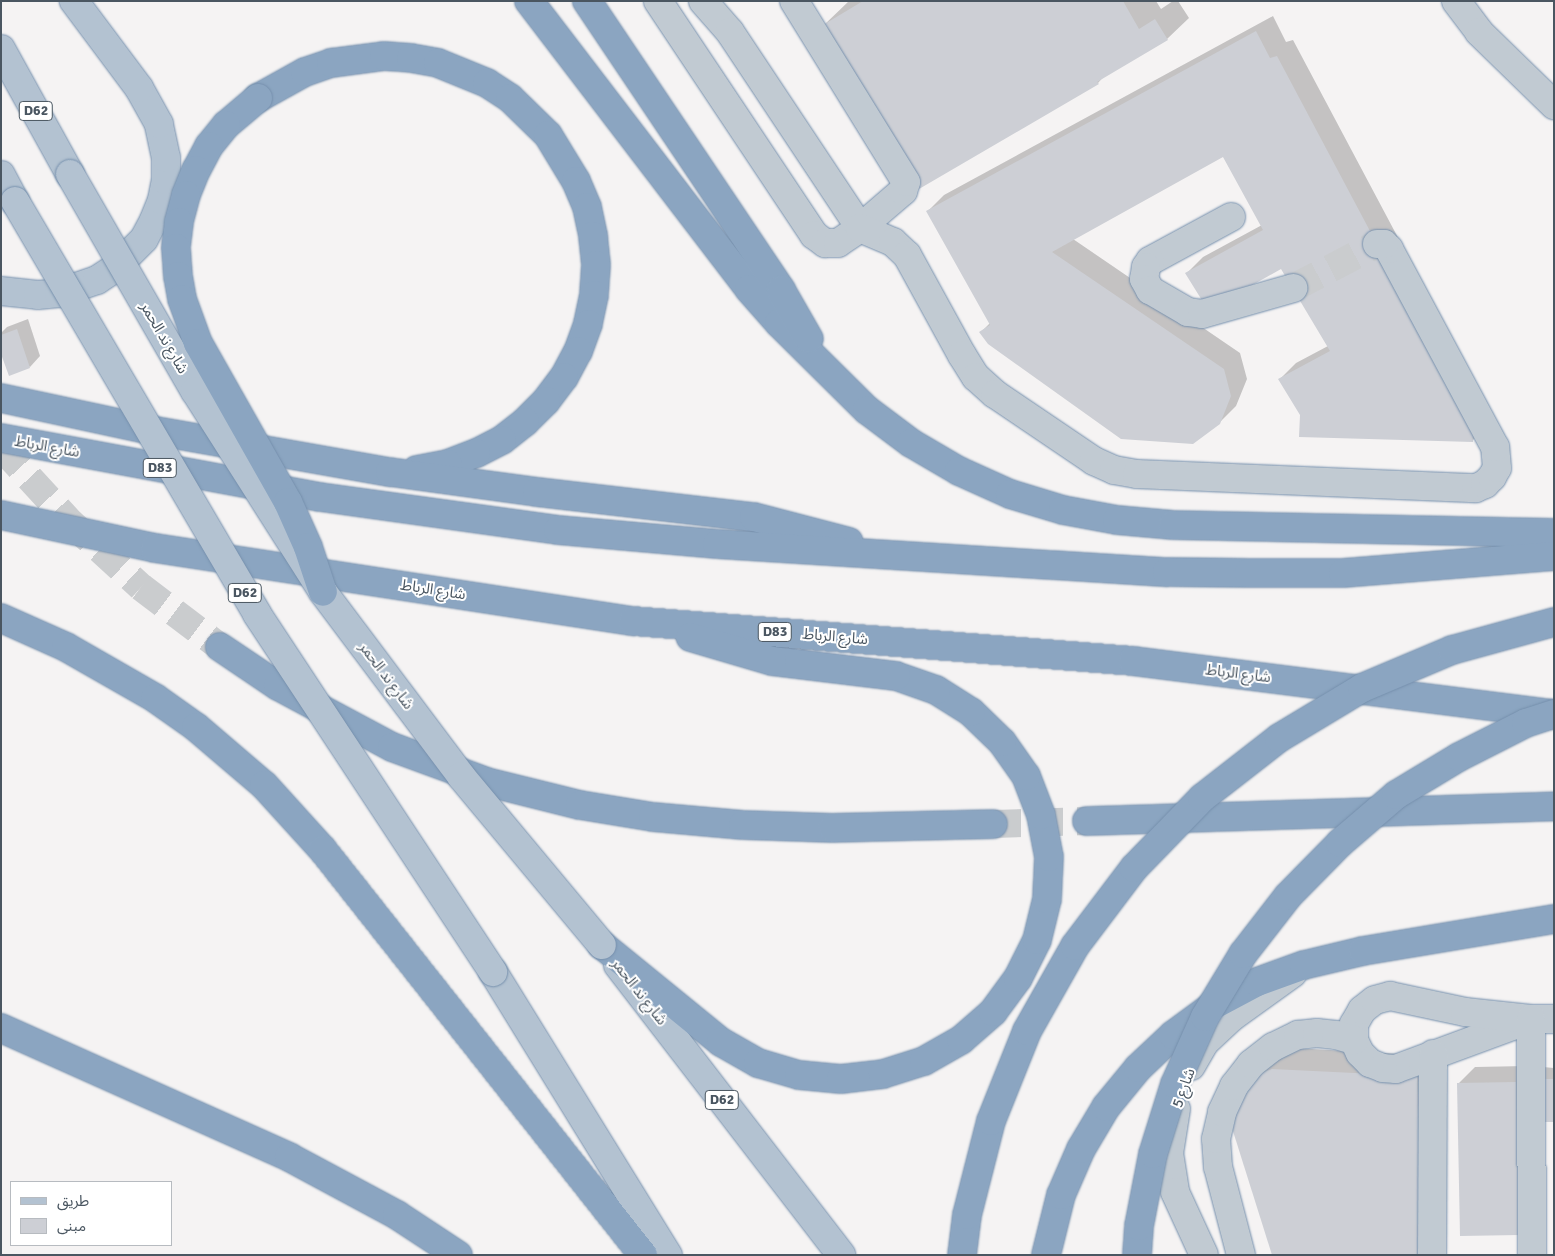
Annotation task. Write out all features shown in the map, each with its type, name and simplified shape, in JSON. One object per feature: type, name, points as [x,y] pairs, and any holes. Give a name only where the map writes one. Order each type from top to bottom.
[{"type":"highway","points":[[529,1],[749,289],[826,371],[867,410],[911,443],[959,471],[1010,494],[1063,510],[1117,520],[1173,525],[1554,533]]},
{"type":"highway","points":[[587,1],[781,290],[826,371]]},
{"type":"highway","points":[[322,592],[308,547],[288,502],[198,343],[182,299],[178,276],[176,248],[179,222],[186,195],[196,170],[209,146],[226,125],[258,98],[305,72],[331,63],[384,56],[438,63],[487,83],[510,98],[530,116],[548,135],[564,157],[587,207],[596,265],[594,295],[581,342],[564,377],[546,401],[525,422],[493,444],[448,464],[419,470],[390,472]]},
{"type":"highway","points":[[1,398],[145,428],[390,472],[754,518],[821,533],[894,555]]},
{"type":"highway","name":"شارع الرباط","points":[[1,438],[320,497],[558,530],[717,544],[1158,571],[1249,574],[1343,573],[1554,556]]},
{"type":"highway","name":"شارع الرباط","points":[[1,515],[155,548],[633,621],[1133,661],[1554,714]]},
{"type":"highway","points":[[1,618],[66,647],[155,698],[196,727],[264,784],[323,850],[643,1255]]},
{"type":"highway","points":[[602,945],[721,1042],[758,1062],[799,1075],[841,1079],[883,1074],[924,1061],[961,1040],[992,1012],[1018,978],[1037,940],[1047,899],[1048,857],[1046,840],[1041,815],[1026,776],[1002,742],[971,712],[936,690],[896,676],[772,661],[633,621]]},
{"type":"highway","points":[[962,1255],[967,1215],[991,1121],[1027,1031],[1075,946],[1134,868],[1202,798],[1279,738],[1362,688],[1452,650],[1554,622]]},
{"type":"highway","points":[[220,647],[278,686],[392,747],[487,782],[580,805],[653,817],[742,825],[833,828],[993,824]]},
{"type":"highway","points":[[1137,1255],[1139,1226],[1153,1154],[1175,1084],[1205,1017],[1243,954],[1282,903],[1340,843],[1396,795],[1459,757],[1526,723],[1554,714]]},
{"type":"highway","points":[[1087,821],[1554,806]]},
{"type":"highway","points":[[1046,1255],[1062,1195],[1081,1149],[1106,1107],[1138,1068],[1173,1034],[1214,1006],[1257,982],[1304,965],[1363,951],[1554,919]]},
{"type":"highway","points":[[1,1028],[289,1157],[397,1214],[458,1255]]},
{"type":"main road","points":[[1,291],[17,294],[45,294],[79,288],[97,280],[120,264],[144,239],[162,200],[166,180],[166,158],[159,124],[140,88],[74,1]]},
{"type":"main road","name":"شارع ند الحمر","points":[[1,49],[194,391],[322,592],[461,776],[602,945],[841,1255]]},
{"type":"main road","name":"D62","points":[[1,175],[258,614],[493,972],[668,1255]]},
{"type":"street","points":[[703,1],[730,32],[860,228],[892,242],[907,254],[962,355],[985,386],[1094,461],[1109,468],[1137,474],[1476,488],[1485,484],[1497,468],[1495,447],[1389,249],[1384,244],[1377,244]]},
{"type":"street","points":[[670,8],[814,236],[819,240],[832,244],[838,243],[860,228],[902,191],[906,182],[794,1]]},
{"type":"street","points":[[1456,1],[1479,32],[1554,105]]},
{"type":"street","points":[[1231,217],[1150,261],[1146,266],[1144,279],[1150,290],[1188,312],[1202,314],[1293,288]]},
{"type":"street","name":"شارع 5","points":[[1204,1255],[1175,1192],[1169,1153],[1175,1112],[1188,1071],[1206,1042],[1232,1017],[1304,965]]},
{"type":"street","points":[[1390,996],[1465,1012],[1542,1019],[1433,1054],[1396,1069],[1382,1068],[1370,1063],[1360,1053],[1354,1040],[1354,1024],[1362,1010],[1375,1000],[1390,996]]},
{"type":"street","points":[[1532,1255],[1542,1019]]},
{"type":"street","points":[[1242,1255],[1218,1167],[1216,1139],[1222,1112],[1234,1086],[1251,1064],[1273,1047],[1298,1035],[1336,1034],[1354,1040]]},
{"type":"street","points":[[1432,1255],[1433,1054]]},
{"type":"building","points":[[863,1],[1123,1],[1139,29],[1155,19],[1168,40],[1097,82],[1099,84],[919,189],[823,25]]},
{"type":"building","points":[[1256,31],[1270,58],[1277,56],[1472,423],[1473,442],[1299,437],[1300,415],[1278,379],[1330,351],[1281,269],[1208,310],[1185,273],[1263,230],[1223,157],[1052,252],[1224,369],[1231,396],[1220,424],[1193,444],[1121,439],[988,344],[979,332],[990,325],[926,211]]},
{"type":"building","points":[[17,329],[30,368],[9,376],[1,354],[1,335]]},
{"type":"building","points":[[1272,1069],[1417,1076],[1421,1255],[1272,1255],[1232,1128],[1240,1094],[1254,1076]]},
{"type":"building","points":[[1533,1079],[1554,1079],[1554,1122],[1533,1122]]},
{"type":"building","points":[[1516,1082],[1519,1235],[1460,1236],[1457,1083]]},
{"type":"tunnel","points":[[1293,288],[1377,244]]},
{"type":"tunnel","points":[[1,447],[69,521],[141,587],[220,647]]},
{"type":"tunnel","points":[[993,824],[1087,821]]}]
